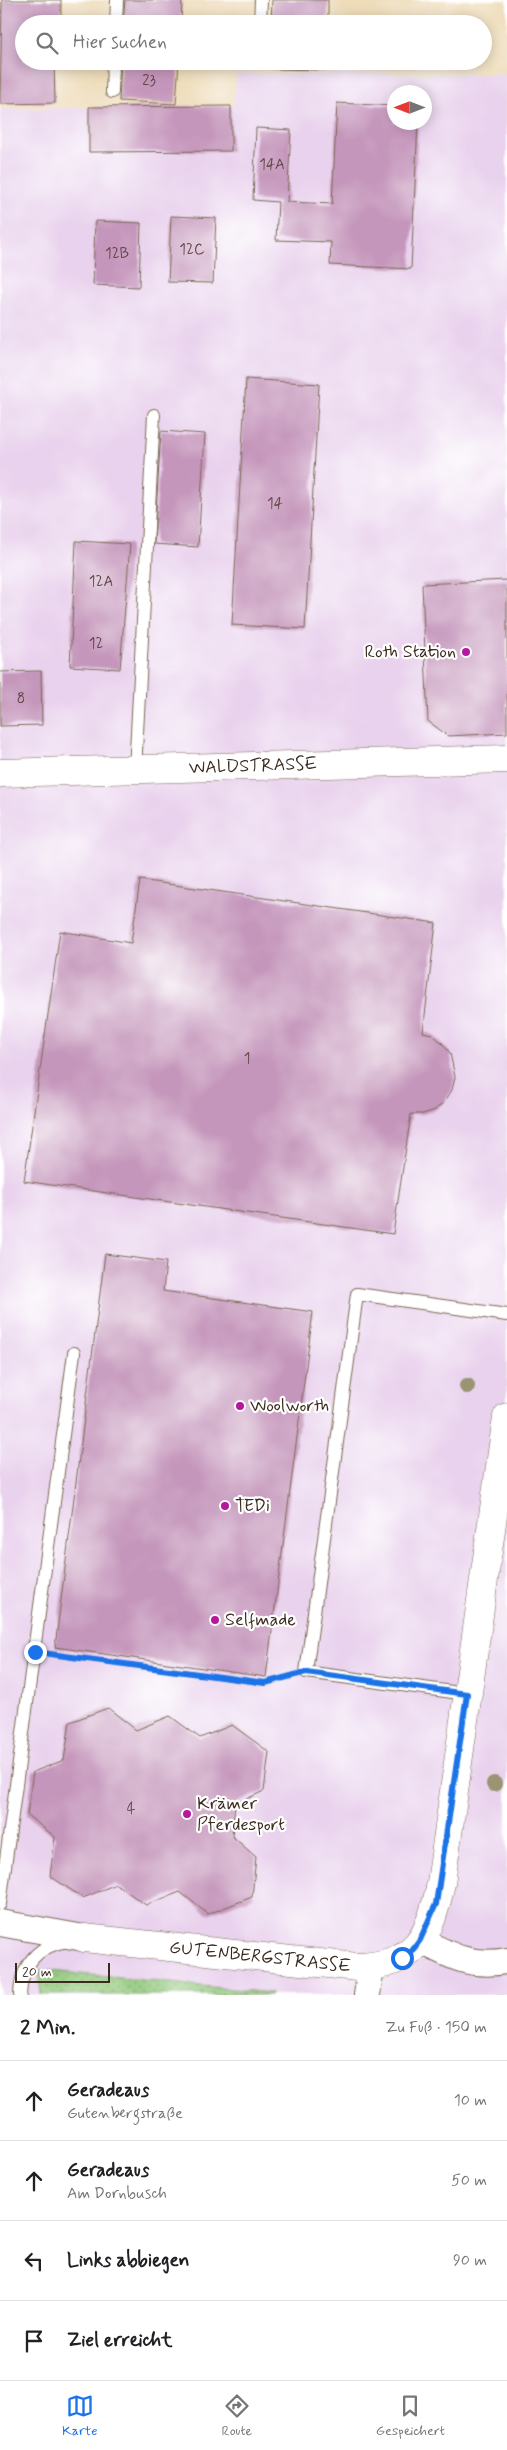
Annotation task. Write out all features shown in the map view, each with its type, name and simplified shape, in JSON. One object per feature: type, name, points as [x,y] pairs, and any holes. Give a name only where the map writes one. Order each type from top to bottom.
[{"type":"street","name":"WALDSTRASSE","points":[[0,773],[507,759]]},
{"type":"street","name":"GUTENBERGSTRASSE","points":[[0,1923],[84,1938],[340,1966],[370,1967],[402,1958],[412,1951],[429,1924],[440,1883],[507,1417]]},
{"type":"street","points":[[420,1940],[452,1957],[470,1963],[507,1961]]},
{"type":"street","points":[[367,1995],[370,1967]]},
{"type":"lane","points":[[116,15],[117,0]]},
{"type":"lane","points":[[260,15],[261,0]]},
{"type":"lane","points":[[112,92],[113,70]]},
{"type":"lane","points":[[135,770],[154,415]]},
{"type":"lane","points":[[467,1694],[306,1672],[357,1294],[507,1315]]},
{"type":"lane","points":[[0,1904],[74,1353]]},
{"type":"lane","points":[[20,1995],[21,1976],[25,1968],[36,1956],[50,1946],[84,1938]]},
{"type":"path","points":[[35,1652],[265,1683],[306,1672]]},
{"type":"shaded area","points":[[236,74],[507,74],[507,1995],[0,1995],[0,109],[234,105]]},
{"type":"green space","points":[[41,1970],[271,1993],[271,1995],[41,1995],[39,1976]]},
{"type":"building","points":[[2,0],[61,0],[61,15],[15,15],[15,70],[54,70],[55,103],[0,104]]},
{"type":"building","points":[[125,0],[182,0],[181,15],[124,15]]},
{"type":"building","points":[[272,0],[328,0],[328,15],[271,15]]},
{"type":"building","points":[[121,70],[178,70],[176,104],[119,101]]},
{"type":"building","points":[[337,103],[387,106],[387,130],[418,130],[411,269],[330,265],[331,242],[276,240],[278,202],[253,200],[256,128],[291,130],[287,202],[332,204]]},
{"type":"building","points":[[231,106],[231,151],[89,152],[89,107]]},
{"type":"building","points":[[171,216],[216,218],[213,283],[168,282]]},
{"type":"building","points":[[95,221],[141,223],[139,287],[93,285]]},
{"type":"building","points":[[246,379],[319,384],[305,629],[232,625]]},
{"type":"building","points":[[161,431],[205,434],[198,547],[154,544]]},
{"type":"building","points":[[76,541],[130,544],[120,669],[70,666]]},
{"type":"building","name":"Roth Station","points":[[507,580],[507,733],[448,736],[428,721],[422,584]]},
{"type":"building","points":[[41,671],[42,725],[0,726],[0,672]]},
{"type":"building","points":[[140,880],[436,923],[423,1032],[432,1034],[450,1053],[455,1077],[452,1090],[445,1101],[435,1110],[423,1114],[411,1114],[393,1234],[24,1181],[60,931],[131,943]]},
{"type":"building","points":[[105,1254],[166,1262],[163,1291],[313,1312],[266,1677],[55,1647]]},
{"type":"building","points":[[108,1708],[136,1730],[170,1716],[200,1738],[232,1725],[269,1752],[264,1791],[235,1804],[232,1836],[256,1857],[252,1897],[208,1914],[180,1892],[146,1905],[116,1884],[83,1898],[50,1876],[55,1837],[27,1815],[33,1772],[64,1760],[70,1722]]},
{"type":"place","name":"Roth Station","points":[[466,652]]},
{"type":"place","name":"Woolworth","points":[[240,1406]]},
{"type":"place","name":"TEDi","points":[[225,1506]]},
{"type":"place","name":"Selfmade","points":[[215,1620]]},
{"type":"place","name":"Krämer Pferdesport","points":[[187,1814]]},
{"type":"route","points":[[35,1652],[265,1683],[306,1672],[467,1694],[436,1904],[429,1924],[420,1940],[412,1951],[402,1958]]}]
